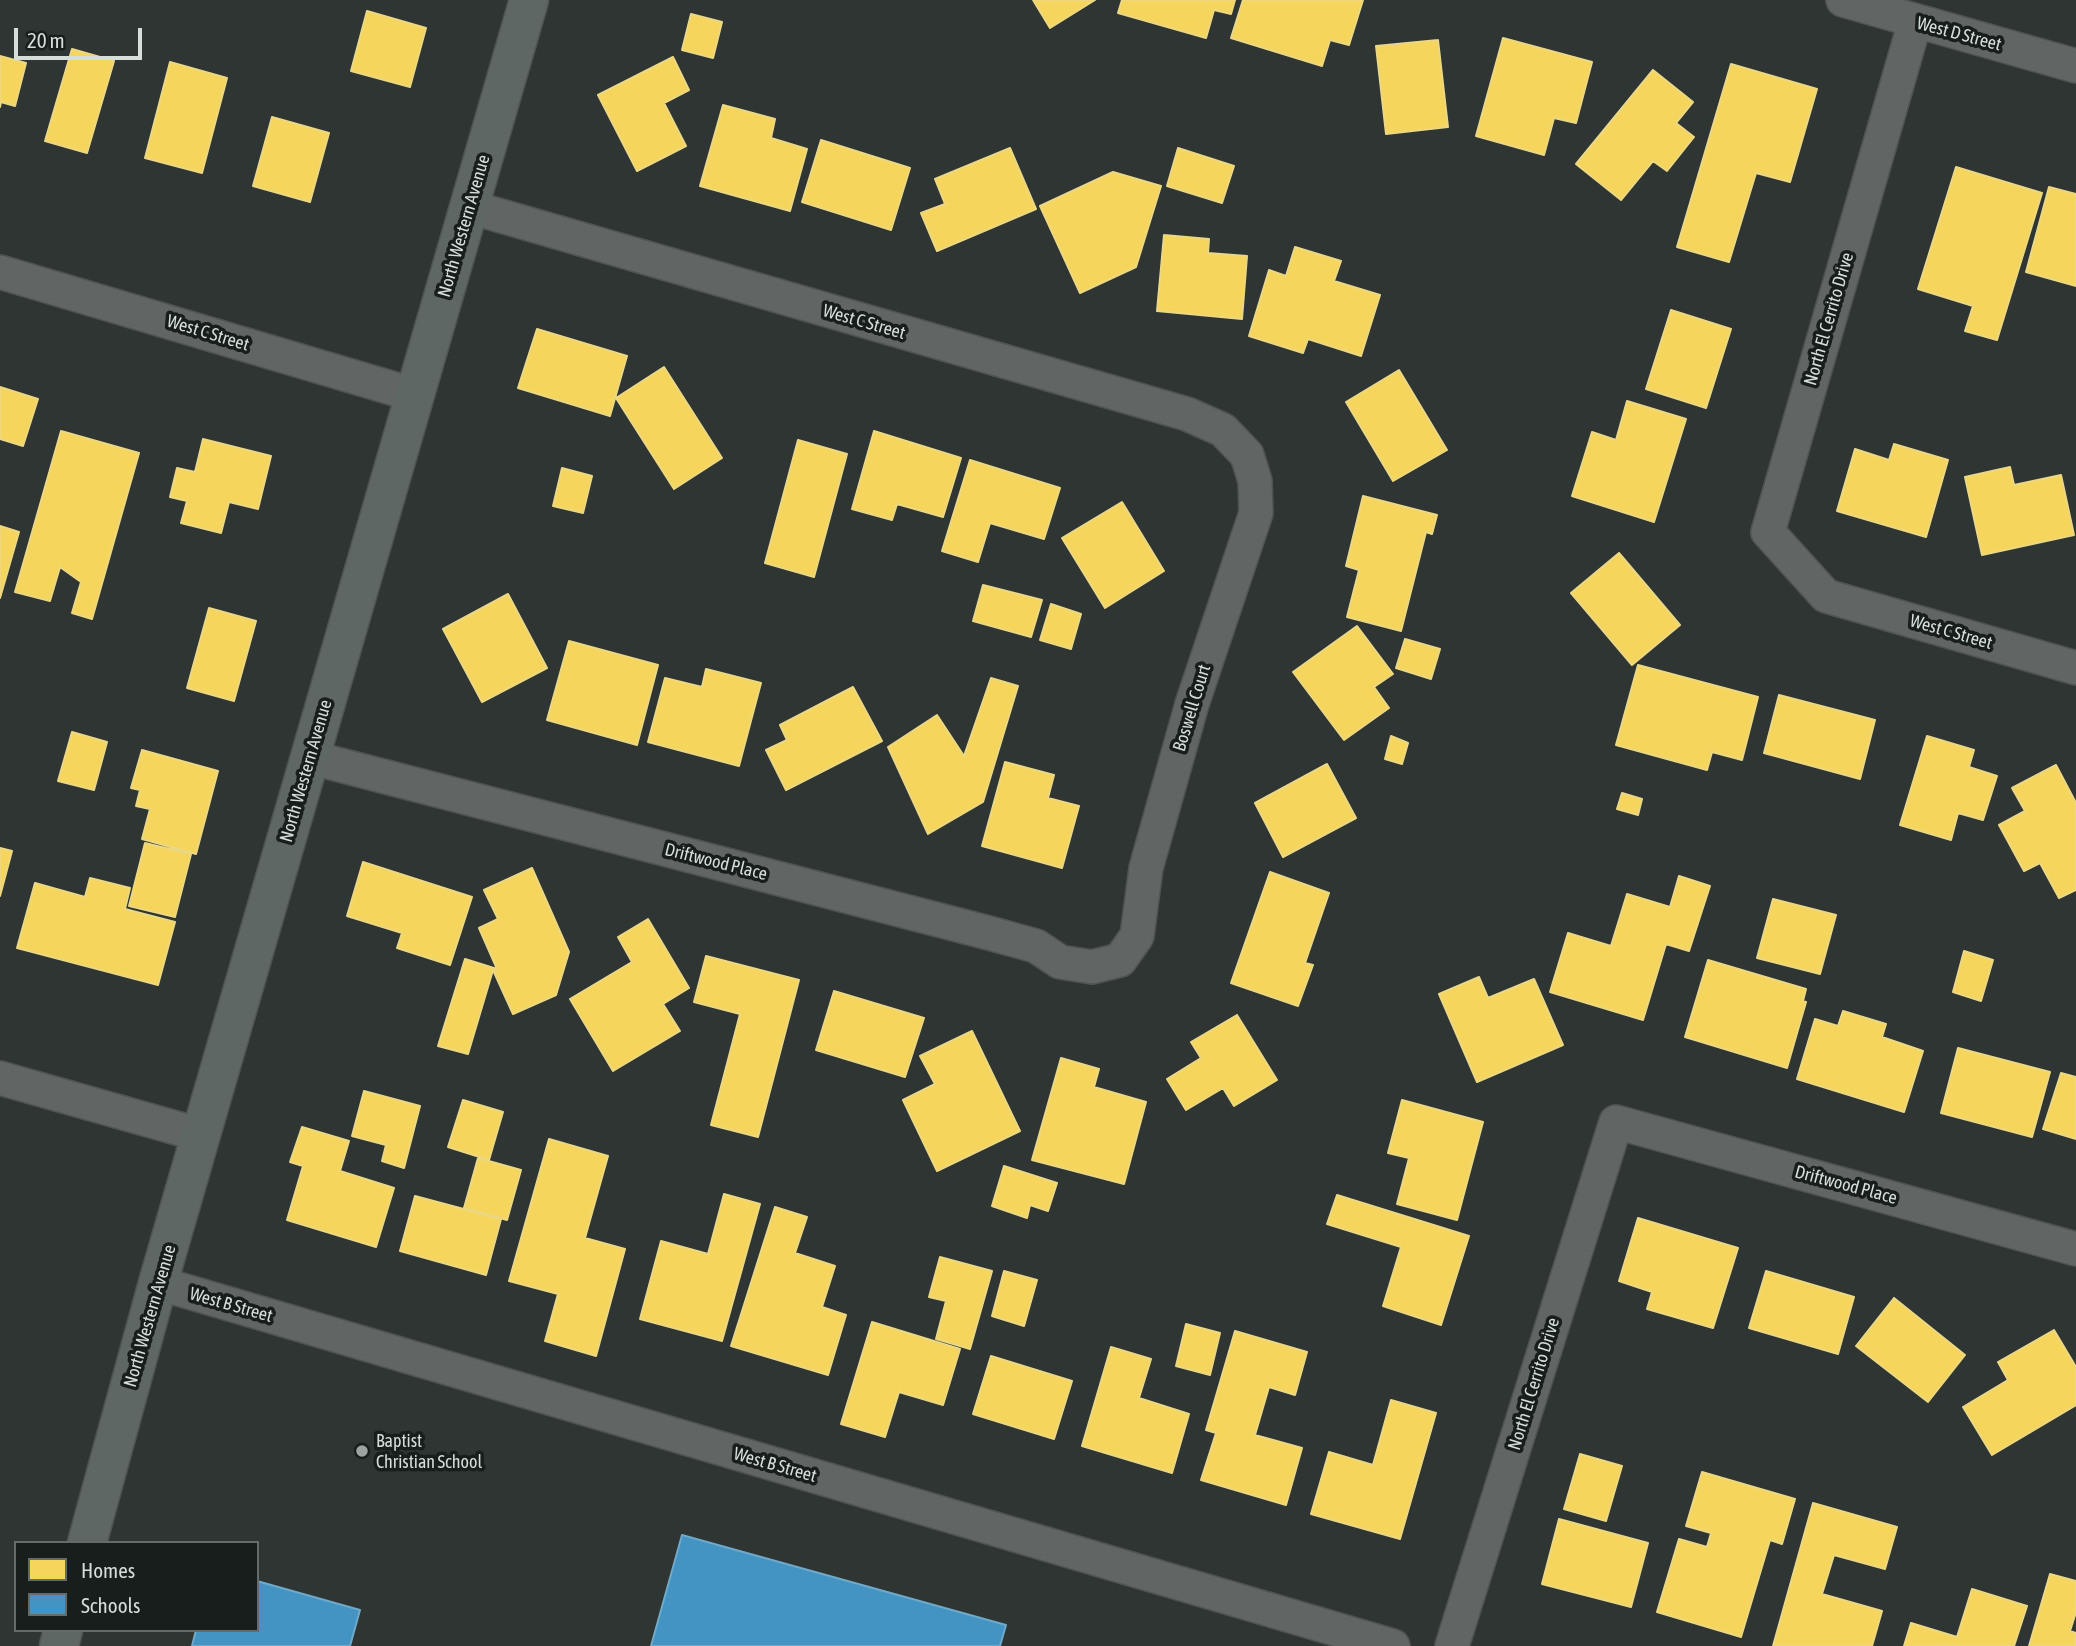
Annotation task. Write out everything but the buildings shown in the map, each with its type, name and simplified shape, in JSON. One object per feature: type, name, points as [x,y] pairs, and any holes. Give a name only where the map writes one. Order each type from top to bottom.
[{"type":"main road","name":"North Western Avenue","points":[[88,1541],[158,1283],[529,0]]},
{"type":"street","name":"West D Street","points":[[1843,0],[2076,66]]},
{"type":"street","name":"North El Cerrito Drive","points":[[1826,596],[1768,532],[1915,22]]},
{"type":"street","name":"West C Street","points":[[470,207],[1187,414],[1223,430],[1247,455]]},
{"type":"street","name":"West C Street","points":[[0,272],[415,395]]},
{"type":"street","name":"Boswell Court","points":[[1120,960],[1137,936],[1149,855],[1192,704],[1256,513],[1255,481],[1247,455]]},
{"type":"street","name":"West C Street","points":[[1826,596],[2076,668]]},
{"type":"street","name":"Driftwood Place","points":[[309,757],[989,933],[1036,946],[1060,962],[1092,967],[1120,960]]},
{"type":"street","points":[[0,1078],[201,1135]]},
{"type":"street","name":"North El Cerrito Drive","points":[[1452,1646],[1616,1122]]},
{"type":"street","name":"Driftwood Place","points":[[1616,1122],[2076,1249]]},
{"type":"street","name":"West B Street","points":[[158,1283],[1393,1646]]},
{"type":"place","name":"Baptist Christian School","points":[[362,1451]]}]
